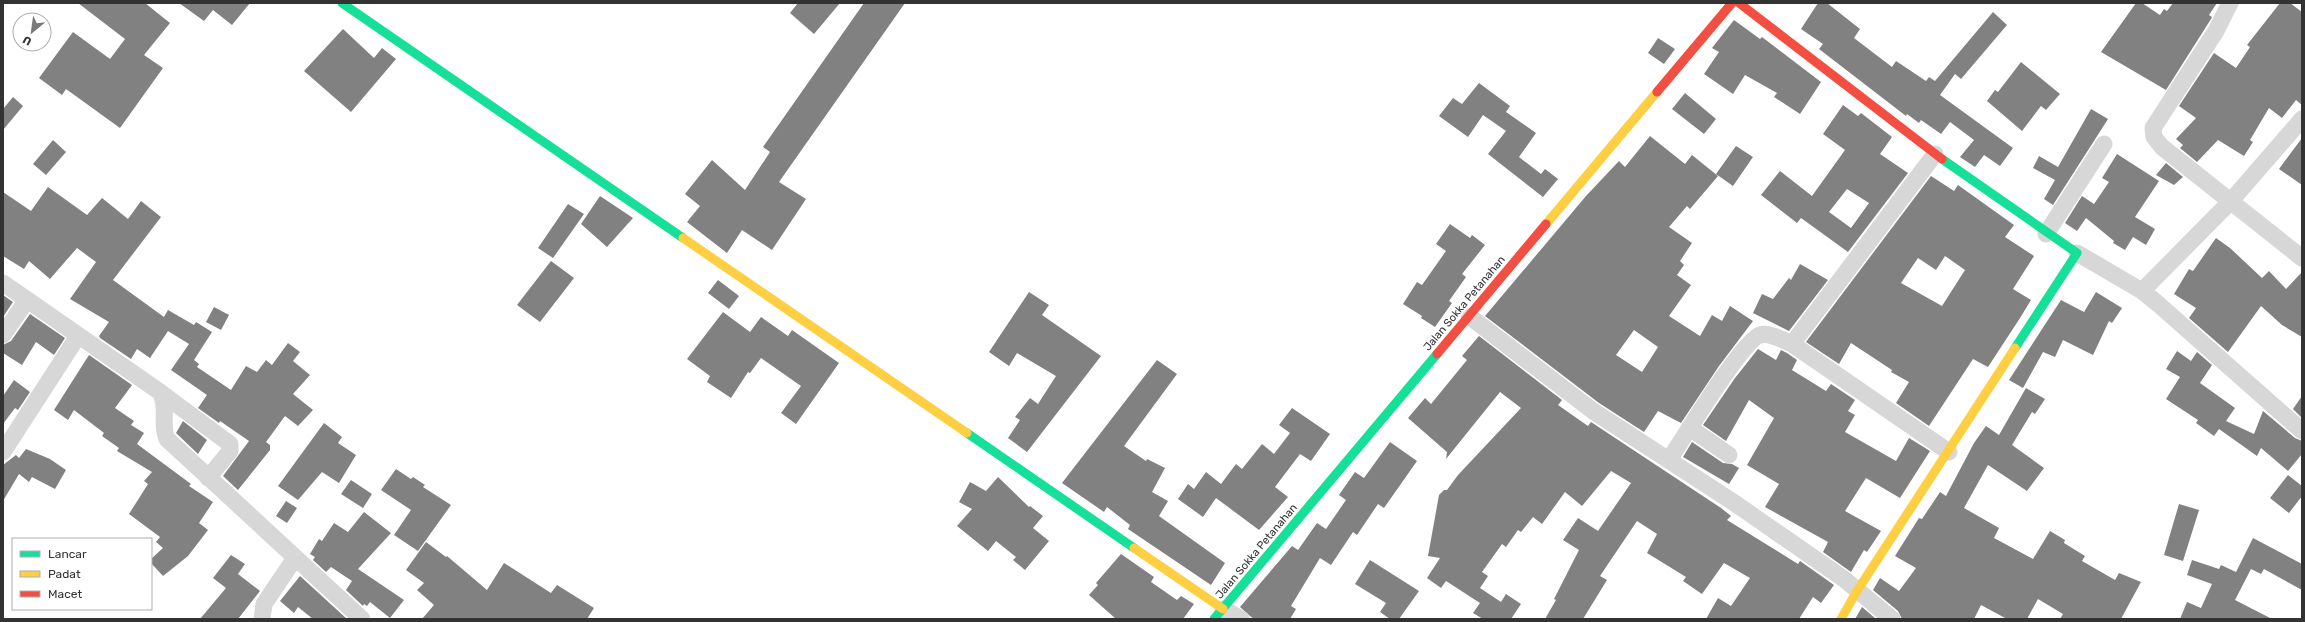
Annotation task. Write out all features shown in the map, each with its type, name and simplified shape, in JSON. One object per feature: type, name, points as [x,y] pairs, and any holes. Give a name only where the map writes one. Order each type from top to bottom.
[{"type":"street","points":[[342,3],[1219,614],[1241,619]]},
{"type":"street","name":"Jalan Sokka Petanahan","points":[[1219,614],[1732,3]]},
{"type":"street","points":[[1739,3],[1935,154],[2046,234],[2142,291],[2302,431]]},
{"type":"street","points":[[2230,3],[2216,31],[2153,128],[2153,133],[2162,147],[2302,258]]},
{"type":"street","points":[[2142,291],[2230,202],[2302,119]]},
{"type":"street","points":[[2046,234],[2104,144]]},
{"type":"street","points":[[1792,344],[1935,154]]},
{"type":"street","points":[[1841,619],[1857,591],[1949,452],[2077,253]]},
{"type":"street","points":[[3,283],[160,392],[230,444],[230,451],[208,478]]},
{"type":"street","points":[[3,335],[27,300]]},
{"type":"street","points":[[1469,316],[1594,411],[1831,570],[1892,619]]},
{"type":"street","points":[[1669,460],[1713,391],[1750,342],[1759,335],[1770,335],[1792,344],[1949,452]]},
{"type":"street","points":[[3,452],[78,336]]},
{"type":"street","points":[[160,392],[165,404],[165,434],[167,439],[362,619]]},
{"type":"street","points":[[1690,428],[1729,455]]},
{"type":"street","points":[[262,619],[264,604],[295,558]]},
{"type":"building","points":[[78,3],[145,3],[170,23],[144,55],[163,68],[120,128],[66,89],[62,95],[39,78],[73,32],[110,59],[125,39]]},
{"type":"building","points":[[179,3],[250,3],[232,25],[213,10],[204,21]]},
{"type":"building","points":[[798,3],[840,3],[814,34],[790,13]]},
{"type":"building","points":[[864,3],[905,3],[779,182],[806,199],[772,250],[742,230],[727,253],[687,222],[700,206],[685,194],[712,160],[745,190],[770,152],[763,147]]},
{"type":"building","points":[[1818,3],[1827,3],[1860,29],[1854,38],[1892,67],[1896,61],[1926,81],[1929,77],[1935,81],[1993,12],[2007,25],[1961,79],[1955,74],[1940,95],[2013,148],[2000,166],[1984,155],[1975,167],[1960,157],[1974,140],[1950,122],[1941,134],[1921,120],[1919,123],[1907,114],[1906,116],[1819,49],[1823,44],[1801,29]]},
{"type":"building","points":[[2136,3],[2142,3],[2160,15],[2164,9],[2167,11],[2173,3],[2217,3],[2209,15],[2212,17],[2211,19],[2166,90],[2101,52]]},
{"type":"building","points":[[2280,3],[2290,3],[2302,12],[2302,105],[2296,100],[2282,118],[2269,108],[2250,140],[2253,142],[2244,156],[2218,140],[2197,162],[2180,148],[2183,145],[2176,139],[2196,118],[2179,106],[2214,53],[2236,68],[2250,47],[2247,45]]},
{"type":"building","points":[[1734,20],[1760,39],[1762,37],[1821,82],[1800,114],[1774,97],[1777,93],[1745,75],[1733,94],[1704,74],[1719,52],[1712,48]]},
{"type":"building","points":[[343,29],[374,58],[382,48],[396,59],[351,112],[304,71]]},
{"type":"building","points":[[1658,38],[1675,49],[1664,64],[1648,53]]},
{"type":"building","points":[[2021,62],[2060,94],[2046,110],[2041,106],[2022,131],[1987,101],[1995,90],[1998,92]]},
{"type":"building","points":[[1479,83],[1510,106],[1506,112],[1536,133],[1519,157],[1541,174],[1545,169],[1558,179],[1543,197],[1488,154],[1506,131],[1483,115],[1468,137],[1439,116],[1453,98],[1462,104]]},
{"type":"building","points":[[1685,93],[1716,119],[1704,134],[1672,109]]},
{"type":"building","points":[[13,97],[23,106],[3,130],[3,109]]},
{"type":"building","points":[[1843,105],[1858,116],[1861,113],[1892,137],[1880,154],[1908,173],[1848,252],[1801,218],[1797,223],[1761,195],[1780,171],[1812,196],[1845,150],[1823,134]],"holes":[[[1847,189],[1869,203],[1851,228],[1829,212]]]},
{"type":"building","points":[[2091,109],[2108,119],[2053,205],[2044,199],[2055,180],[2033,168],[2039,156],[2058,167]]},
{"type":"building","points":[[1650,136],[1685,164],[1692,155],[1718,176],[1690,209],[1687,206],[1669,227],[1692,243],[1680,261],[1684,265],[1677,275],[1691,285],[1669,316],[1700,336],[1712,315],[1722,321],[1730,306],[1753,321],[1719,366],[1681,423],[1658,411],[1644,432],[1599,403],[1485,316],[1586,196],[1619,161],[1625,167]],"holes":[[[1634,330],[1658,347],[1642,372],[1616,355]]]},
{"type":"building","points":[[2302,138],[2302,185],[2279,169]]},
{"type":"building","points":[[53,140],[66,152],[46,175],[33,164]]},
{"type":"building","points":[[1736,146],[1753,157],[1733,186],[1716,174]]},
{"type":"building","points":[[2117,154],[2159,181],[2135,217],[2155,229],[2146,245],[2133,237],[2125,250],[2113,243],[2114,241],[2086,218],[2077,231],[2065,223],[2082,196],[2094,204],[2109,182],[2102,178]]},
{"type":"building","points":[[2166,163],[2183,177],[2174,185],[2156,175]]},
{"type":"building","points":[[1931,176],[1954,191],[1958,185],[2014,225],[2005,237],[2034,256],[2013,289],[2031,300],[2020,318],[1988,367],[1973,359],[1929,426],[1896,403],[1909,382],[1891,372],[1892,370],[1851,343],[1839,364],[1806,342]],"holes":[[[1945,256],[1965,270],[1942,306],[1901,283],[1918,258],[1936,270]]]},
{"type":"building","points":[[48,187],[87,215],[102,198],[128,219],[141,201],[161,217],[113,280],[164,317],[168,310],[194,325],[196,322],[212,332],[194,360],[199,364],[197,367],[231,390],[246,366],[257,372],[266,360],[272,365],[288,343],[300,352],[293,361],[310,375],[293,394],[313,410],[298,426],[285,416],[266,442],[270,445],[270,450],[238,490],[223,476],[249,441],[198,408],[207,395],[171,370],[189,344],[168,331],[150,358],[137,349],[131,359],[100,338],[99,336],[109,322],[70,299],[96,262],[77,248],[50,279],[29,261],[24,269],[3,256],[3,192],[31,211]]},
{"type":"building","points":[[600,196],[633,218],[607,247],[581,224]]},
{"type":"building","points":[[568,204],[584,214],[553,258],[538,248]]},
{"type":"building","points":[[1450,224],[1470,238],[1472,235],[1485,245],[1462,274],[1466,277],[1449,301],[1452,303],[1435,327],[1421,318],[1422,316],[1403,304],[1417,282],[1422,285],[1446,251],[1436,244]]},
{"type":"building","points":[[2216,238],[2230,248],[2262,278],[2269,271],[2286,289],[2302,272],[2302,337],[2282,325],[2261,306],[2228,352],[2189,318],[2196,308],[2174,294],[2189,269],[2193,271]]},
{"type":"building","points":[[551,261],[574,278],[540,322],[517,305]]},
{"type":"building","points":[[1800,264],[1828,280],[1789,331],[1753,313],[1762,294],[1773,299],[1789,278],[1791,280]]},
{"type":"building","points":[[718,280],[739,296],[729,309],[708,293]]},
{"type":"building","points":[[1029,292],[1049,305],[1042,315],[1101,356],[1027,452],[1008,438],[1020,420],[1015,417],[1030,398],[1038,404],[1056,376],[1017,353],[1009,366],[989,352]]},
{"type":"building","points":[[2096,292],[2122,308],[2112,323],[2109,321],[2093,355],[2063,340],[2055,357],[2043,352],[2023,388],[2009,380],[2061,300],[2084,312]]},
{"type":"building","points":[[3,295],[13,302],[3,317]]},
{"type":"building","points":[[214,307],[229,315],[221,330],[206,322]]},
{"type":"building","points":[[723,312],[750,332],[761,317],[788,336],[792,330],[839,363],[796,424],[781,413],[801,386],[761,358],[750,373],[748,372],[731,398],[707,382],[710,376],[687,359]]},
{"type":"building","points":[[30,314],[65,338],[54,355],[36,342],[22,365],[3,353],[3,345],[11,341]]},
{"type":"building","points":[[1479,336],[1562,400],[1558,405],[1588,426],[1591,422],[1721,508],[1731,516],[1727,520],[1798,564],[1800,561],[1834,585],[1821,603],[1813,597],[1799,619],[1706,619],[1718,598],[1731,606],[1750,578],[1724,563],[1702,594],[1683,581],[1686,577],[1647,553],[1657,534],[1637,521],[1600,576],[1607,580],[1583,619],[1545,619],[1556,600],[1554,599],[1579,550],[1563,540],[1578,518],[1598,531],[1631,483],[1611,471],[1582,506],[1565,492],[1542,524],[1533,517],[1521,532],[1518,530],[1506,547],[1502,544],[1482,572],[1488,576],[1480,588],[1501,602],[1506,594],[1521,604],[1511,619],[1483,619],[1473,613],[1480,603],[1446,581],[1441,588],[1427,578],[1440,558],[1428,556],[1439,495],[1444,490],[1447,490],[1458,475],[1521,408],[1500,392],[1446,459],[1447,452],[1408,418],[1425,398],[1431,404],[1467,360],[1462,356]]},
{"type":"building","points":[[1758,349],[1776,360],[1781,350],[1787,353],[1797,360],[1792,370],[1826,391],[1831,384],[1855,400],[1848,411],[1855,415],[1845,432],[1896,461],[1909,438],[1930,451],[1900,498],[1866,478],[1845,511],[1881,531],[1867,552],[1864,550],[1851,572],[1823,552],[1828,542],[1765,507],[1779,484],[1747,465],[1774,418],[1749,400],[1726,441],[1703,425],[1735,378]]},
{"type":"building","points":[[2177,351],[2191,361],[2197,352],[2212,365],[2200,383],[2235,408],[2226,421],[2254,434],[2263,411],[2295,438],[2302,441],[2302,454],[2288,471],[2261,448],[2257,456],[2219,429],[2214,436],[2196,423],[2198,420],[2166,399],[2180,377],[2166,369]]},
{"type":"building","points":[[89,355],[132,385],[115,408],[134,421],[131,425],[144,433],[137,444],[191,484],[189,486],[213,502],[199,523],[208,530],[188,556],[163,576],[152,564],[152,558],[163,548],[156,542],[160,537],[129,514],[148,484],[144,481],[152,472],[117,451],[119,448],[102,436],[104,433],[74,410],[68,420],[54,410]]},
{"type":"building","points":[[1157,360],[1177,374],[1124,446],[1146,461],[1147,459],[1165,468],[1152,492],[1168,501],[1159,516],[1225,563],[1211,585],[1128,529],[1130,525],[1107,507],[1104,512],[1062,483]]},
{"type":"building","points":[[14,380],[30,392],[18,410],[15,408],[3,424],[3,396]]},
{"type":"building","points":[[2026,388],[2045,399],[2035,414],[2032,412],[2012,445],[2044,468],[2027,491],[1988,465],[1964,508],[1999,528],[1994,538],[2033,559],[2050,531],[2065,540],[2064,543],[2085,556],[2082,561],[2115,580],[2119,573],[2141,582],[2121,619],[2060,619],[2063,614],[2038,599],[2027,619],[2007,619],[1981,605],[1974,619],[1902,619],[1898,611],[1873,590],[1880,578],[1899,591],[1916,568],[1895,556],[1919,518],[1922,519],[1940,492],[1946,496],[1974,443],[1986,426],[1999,435]]},
{"type":"building","points":[[2302,396],[2302,418],[2293,409]]},
{"type":"building","points":[[1292,408],[1330,434],[1311,461],[1300,454],[1275,487],[1288,497],[1259,530],[1216,498],[1203,517],[1178,499],[1188,484],[1194,489],[1206,472],[1221,484],[1236,464],[1242,469],[1262,444],[1274,454],[1290,433],[1279,425]]},
{"type":"building","points":[[183,421],[207,440],[198,454],[176,433]]},
{"type":"building","points":[[324,423],[342,437],[338,443],[356,455],[339,483],[322,472],[298,500],[278,486]]},
{"type":"building","points":[[1390,442],[1417,461],[1384,508],[1378,504],[1357,535],[1353,532],[1331,565],[1320,558],[1291,606],[1296,609],[1290,619],[1254,619],[1250,616],[1240,607],[1292,546],[1298,550],[1317,523],[1326,529],[1346,500],[1339,495],[1355,472],[1364,478]]},
{"type":"building","points":[[1692,442],[1723,463],[1732,464],[1739,468],[1729,484],[1683,457]]},
{"type":"building","points":[[26,449],[50,459],[66,470],[55,489],[32,477],[29,482],[19,474],[3,501],[3,465],[16,455],[19,458]]},
{"type":"building","points":[[396,469],[411,479],[413,477],[425,485],[423,487],[451,505],[418,551],[394,535],[411,510],[381,490]]},
{"type":"building","points":[[2288,475],[2302,486],[2302,496],[2289,513],[2270,498]]},
{"type":"building","points":[[998,477],[1029,507],[1030,506],[1043,516],[1033,528],[1049,541],[1025,570],[1013,560],[1016,557],[996,541],[988,551],[957,526],[972,509],[959,502],[970,482],[986,491]]},
{"type":"building","points":[[351,480],[372,494],[363,508],[341,494]]},
{"type":"building","points":[[286,501],[297,508],[287,523],[276,516]]},
{"type":"building","points":[[2179,504],[2199,510],[2183,561],[2164,555]]},
{"type":"building","points":[[364,512],[391,533],[358,569],[404,600],[390,618],[370,602],[367,606],[364,604],[363,606],[346,590],[352,581],[331,567],[326,572],[313,560],[315,557],[310,554],[319,539],[322,541],[334,523],[348,532]]},
{"type":"building","points":[[2253,538],[2302,564],[2302,590],[2264,569],[2261,574],[2251,569],[2235,600],[2272,619],[2180,619],[2187,602],[2201,608],[2212,584],[2187,575],[2192,560],[2219,569],[2221,565],[2236,572]]},
{"type":"building","points":[[426,542],[446,557],[447,556],[487,590],[504,563],[551,593],[557,585],[594,608],[587,619],[422,619],[434,605],[417,590],[424,583],[406,570]]},
{"type":"building","points":[[1121,554],[1154,577],[1151,582],[1177,600],[1181,596],[1194,604],[1183,619],[1116,619],[1089,595],[1098,585],[1096,583]]},
{"type":"building","points":[[231,555],[245,564],[238,574],[260,591],[238,619],[200,619],[226,588],[213,578]]},
{"type":"building","points":[[1370,560],[1419,591],[1399,619],[1390,619],[1380,612],[1386,603],[1355,584]]},
{"type":"building","points":[[300,576],[347,619],[313,619],[298,607],[294,613],[280,601]]},
{"type":"building","points":[[1862,607],[1876,619],[1855,619]]},
{"type":"traffic: fast","points":[[342,3],[683,238]]},
{"type":"traffic: fast","points":[[1942,159],[2077,253],[2015,348]]},
{"type":"traffic: fast","points":[[1214,619],[1437,354]]},
{"type":"traffic: fast","points":[[967,433],[1134,548]]},
{"type":"traffic: slow","points":[[1546,224],[1657,92]]},
{"type":"traffic: slow","points":[[683,238],[967,433]]},
{"type":"traffic: slow","points":[[1841,619],[1857,591],[2015,348]]},
{"type":"traffic: slow","points":[[1134,548],[1223,609]]},
{"type":"traffic: jam","points":[[1657,92],[1732,3]]},
{"type":"traffic: jam","points":[[1739,3],[1942,159]]},
{"type":"traffic: jam","points":[[1437,354],[1546,224]]}]
